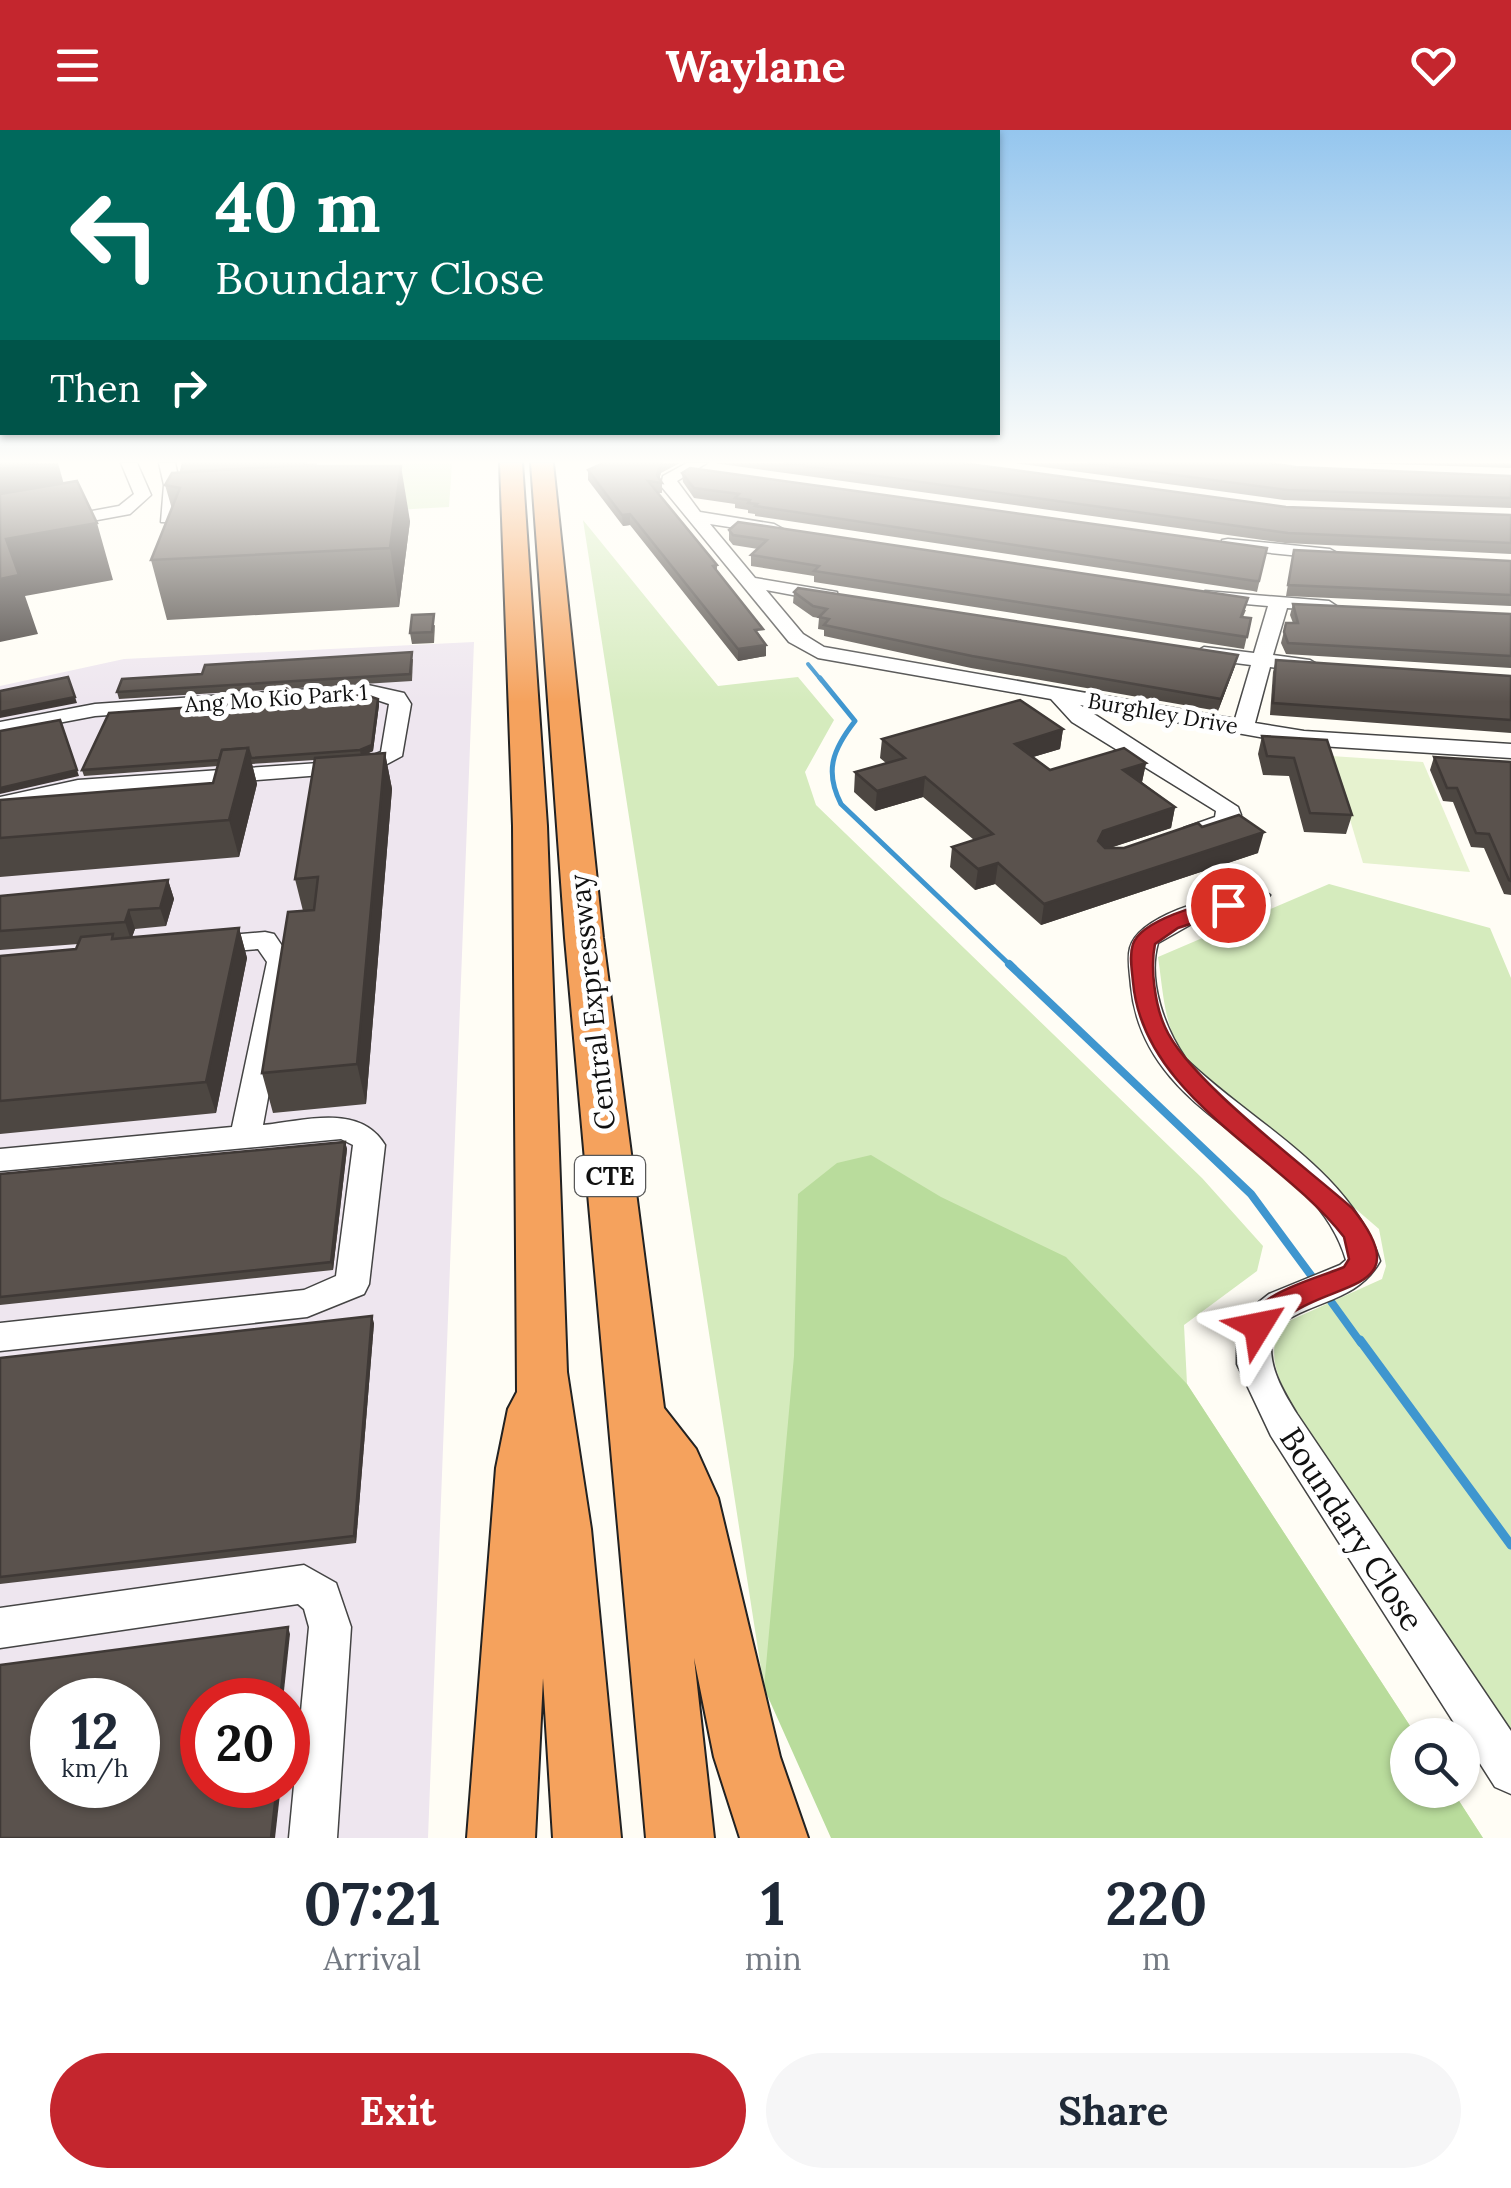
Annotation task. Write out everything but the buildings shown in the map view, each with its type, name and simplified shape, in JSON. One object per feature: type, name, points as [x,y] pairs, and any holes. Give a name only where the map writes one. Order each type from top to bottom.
[{"type":"highway","name":"Central Expressway","points":[[515,543],[530,826],[541,1372],[562,1529],[587,1838]]},
{"type":"highway","name":"Central Expressway","points":[[549,543],[584,938],[680,1838]]},
{"type":"highway","points":[[501,1838],[524,1468],[541,1372]]},
{"type":"highway","points":[[636,1414],[676,1466],[689,1498],[746,1757],[774,1838]]},
{"type":"street","points":[[718,543],[749,582],[848,598]]},
{"type":"street","points":[[1215,543],[1341,555]]},
{"type":"street","name":"Burghley Drive","points":[[749,582],[796,638],[818,652],[1304,738],[1511,751]]},
{"type":"street","points":[[1199,593],[1278,604],[1356,608]]},
{"type":"street","points":[[1243,727],[1278,604]]},
{"type":"street","points":[[1189,650],[1338,668]]},
{"type":"street","points":[[95,710],[106,682]]},
{"type":"street","name":"Ang Mo Kio Park 1","points":[[0,728],[95,710],[368,691],[386,692],[400,704],[390,756],[366,766],[78,787],[0,804]]},
{"type":"street","points":[[1057,695],[1080,717],[1226,807],[1229,815],[1224,822],[1167,841]]},
{"type":"street","name":"Boundary Close","points":[[1257,895],[1151,934],[1142,956],[1147,1007],[1158,1041],[1172,1061],[1351,1224],[1360,1242],[1363,1260],[1354,1275],[1272,1310],[1258,1326],[1252,1347],[1259,1378],[1284,1425],[1511,1771]]},
{"type":"street","points":[[173,948],[265,940],[280,962],[245,1137]]},
{"type":"street","points":[[0,1160],[345,1128],[364,1137],[369,1146],[352,1284],[307,1304],[0,1337]]},
{"type":"street","points":[[0,1628],[304,1584],[321,1598],[330,1627],[313,1838]]},
{"type":"shaded area","points":[[474,642],[428,1838],[0,1838],[0,686],[124,659]]},
{"type":"green space","points":[[587,543],[601,543],[718,686],[798,677],[834,720],[805,772],[816,805],[1202,1178],[1263,1246],[1257,1271],[1184,1325],[1187,1384],[1405,1718],[1390,1718],[1390,1808],[1464,1808],[1483,1838],[846,1838],[764,1688]]},
{"type":"green space","points":[[1331,756],[1423,762],[1470,872],[1363,863]]},
{"type":"green space","points":[[1329,884],[1490,928],[1511,978],[1511,1730],[1290,1402],[1278,1374],[1274,1356],[1280,1325],[1382,1279],[1386,1266],[1379,1229],[1199,1074],[1172,1034],[1165,1006],[1158,957]]},
{"type":"green space","points":[[871,1155],[941,1197],[1066,1257],[1187,1384],[1405,1718],[1390,1718],[1390,1808],[1464,1808],[1483,1838],[831,1838],[764,1688],[794,1356],[798,1194],[837,1163]]},
{"type":"waterway","points":[[808,664],[822,681]]},
{"type":"waterway","points":[[820,678],[855,721],[833,761],[833,781],[841,804],[1011,966]]},
{"type":"waterway","points":[[1009,964],[1251,1194],[1316,1282]]},
{"type":"waterway","points":[[1327,1296],[1361,1343]]},
{"type":"waterway","points":[[1360,1340],[1511,1545]]},
{"type":"route","points":[[1228,905],[1160,928],[1145,942],[1142,956],[1147,1007],[1158,1041],[1181,1071],[1343,1215],[1357,1233],[1363,1260],[1354,1275],[1282,1304],[1258,1326]]}]
